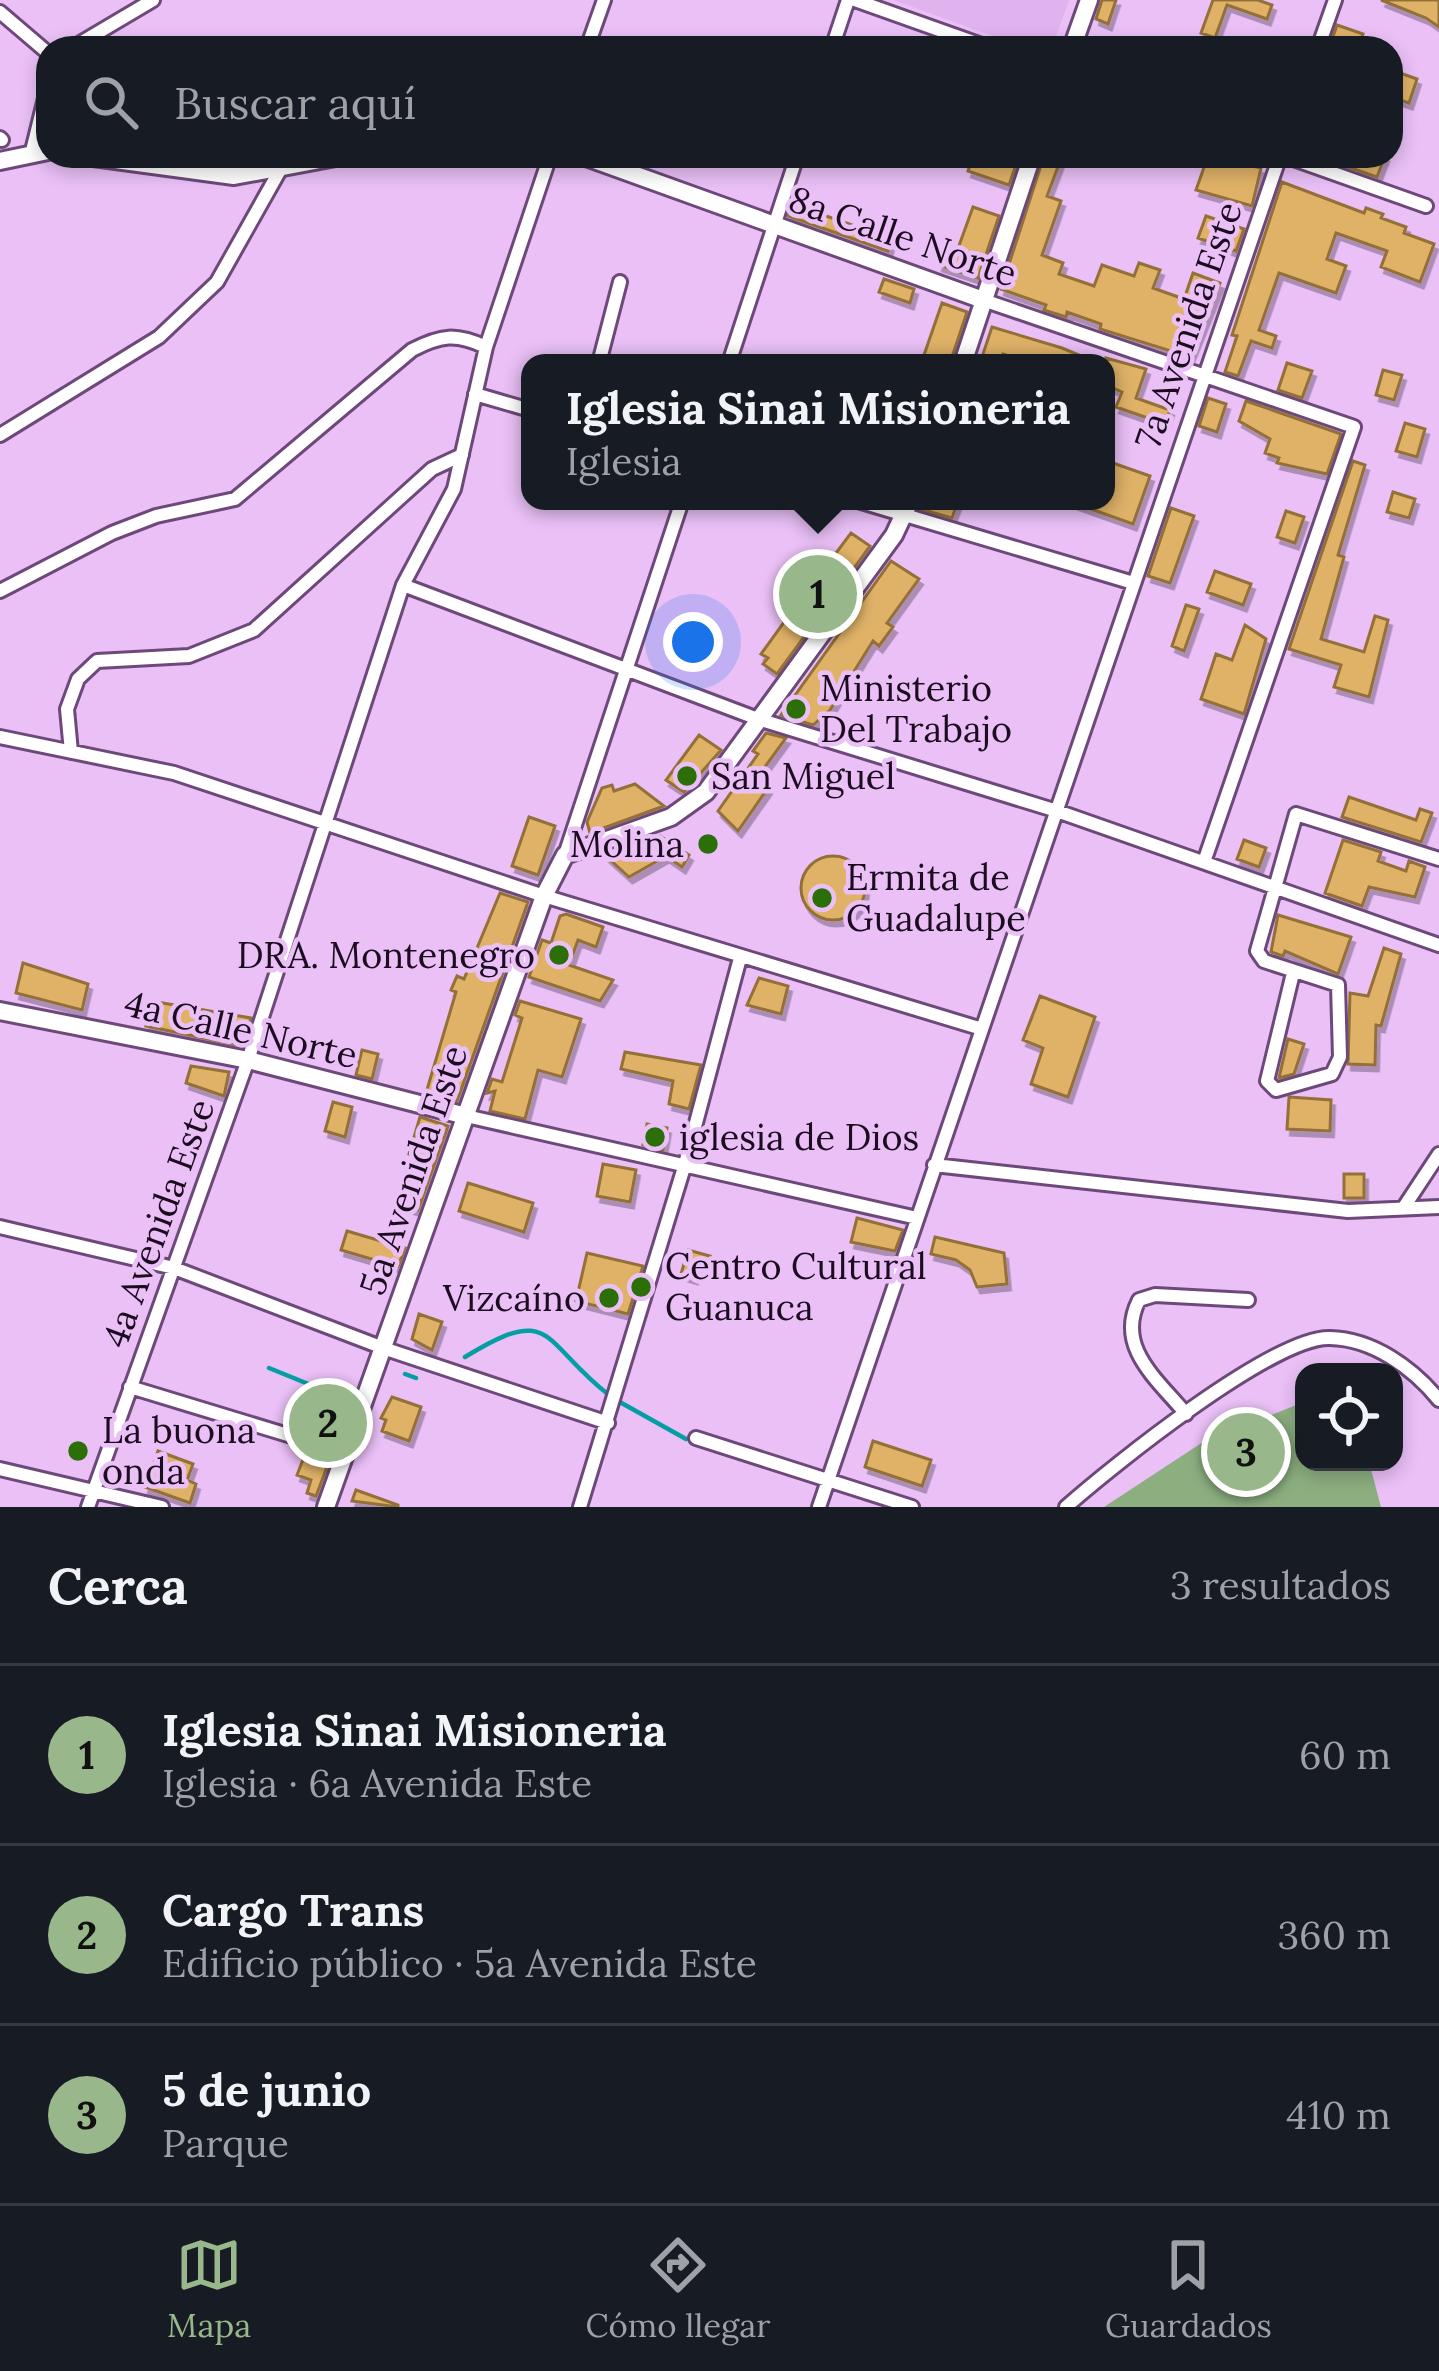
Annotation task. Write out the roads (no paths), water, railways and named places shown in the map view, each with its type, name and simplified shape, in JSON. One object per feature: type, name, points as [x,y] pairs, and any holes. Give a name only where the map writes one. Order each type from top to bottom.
[{"type":"street","points":[[591,36],[604,0]]},
{"type":"street","points":[[837,36],[852,0],[956,36]]},
{"type":"street","points":[[1076,36],[1089,0]]},
{"type":"street","points":[[1322,36],[1335,0]]},
{"type":"street","points":[[91,36],[146,1]]},
{"type":"street","points":[[0,13],[36,43]]},
{"type":"street","points":[[0,161],[36,152]]},
{"type":"street","points":[[162,168],[188,172],[289,168]]},
{"type":"street","points":[[546,168],[486,347],[454,489],[404,585],[758,719],[1057,811],[1439,945]]},
{"type":"street","name":"8a Calle Norte","points":[[616,168],[1354,428],[1204,862]]},
{"type":"street","points":[[732,354],[793,168]]},
{"type":"street","points":[[966,354],[1028,168]]},
{"type":"street","name":"7a Avenida Este","points":[[917,1218],[1130,582],[1278,168]]},
{"type":"street","points":[[1317,168],[1426,206]]},
{"type":"street","points":[[0,435],[159,337],[217,282],[280,170]]},
{"type":"street","points":[[601,354],[620,282]]},
{"type":"street","points":[[0,591],[112,533],[156,516],[235,499],[412,350],[441,335],[465,337],[486,347]]},
{"type":"street","points":[[476,394],[521,407]]},
{"type":"street","points":[[70,752],[67,709],[78,679],[97,661],[189,656],[254,630],[432,469],[462,455]]},
{"type":"street","points":[[565,855],[679,510]]},
{"type":"street","points":[[565,855],[671,817],[706,792],[905,510]]},
{"type":"street","points":[[916,510],[1130,582]]},
{"type":"street","name":"4a Avenida Este","points":[[88,1507],[248,1060],[404,585]]},
{"type":"street","points":[[0,737],[174,773],[544,896],[982,1029]]},
{"type":"street","points":[[1293,973],[1268,1081],[1276,1090],[1332,1074],[1340,1057],[1338,986],[1264,961],[1257,951],[1296,814],[1439,859]]},
{"type":"street","name":"5a Avenida Este","points":[[326,1507],[544,896],[565,855]]},
{"type":"street","points":[[580,1507],[685,1164],[740,958]]},
{"type":"street","name":"4a Calle Norte","points":[[0,1011],[248,1060],[466,1116]]},
{"type":"street","points":[[466,1116],[917,1218],[818,1507]]},
{"type":"street","points":[[1404,1208],[1439,1154]]},
{"type":"street","points":[[934,1165],[1348,1211],[1439,1207]]},
{"type":"street","points":[[0,1227],[174,1268],[386,1349],[610,1416]]},
{"type":"street","points":[[1186,1414],[1131,1340],[1129,1321],[1139,1300],[1155,1295],[1248,1300]]},
{"type":"street","points":[[1066,1507],[1186,1414],[1294,1345],[1325,1337],[1363,1342],[1420,1378],[1439,1400]]},
{"type":"street","points":[[130,1387],[346,1454]]},
{"type":"street","points":[[696,1438],[912,1507]]},
{"type":"street","points":[[0,1469],[162,1507]]},
{"type":"waterway","points":[[465,1357],[515,1332],[532,1331],[557,1345],[609,1395]]},
{"type":"waterway","points":[[269,1368],[333,1394],[361,1392]]},
{"type":"waterway","points":[[405,1374],[416,1378]]},
{"type":"waterway","points":[[618,1401],[686,1439]]},
{"type":"place","name":"Iglesia Sinai Misioneria","points":[[818,594]]},
{"type":"place","name":"Ministerio Del Trabajo","points":[[796,709]]},
{"type":"place","name":"San Miguel","points":[[687,776]]},
{"type":"place","name":"Molina","points":[[708,844]]},
{"type":"place","name":"Ermita de Guadalupe","points":[[822,898]]},
{"type":"place","name":"DRA. Montenegro","points":[[559,955]]},
{"type":"place","name":"iglesia de Dios","points":[[655,1137]]},
{"type":"place","name":"Centro Cultural Guanuca","points":[[641,1287]]},
{"type":"place","name":"Vizcaíno","points":[[609,1298]]},
{"type":"place","name":"Cargo Trans","points":[[328,1423]]},
{"type":"place","name":"La buona onda","points":[[78,1451]]},
{"type":"place","name":"5 de junio","points":[[1246,1452]]}]
